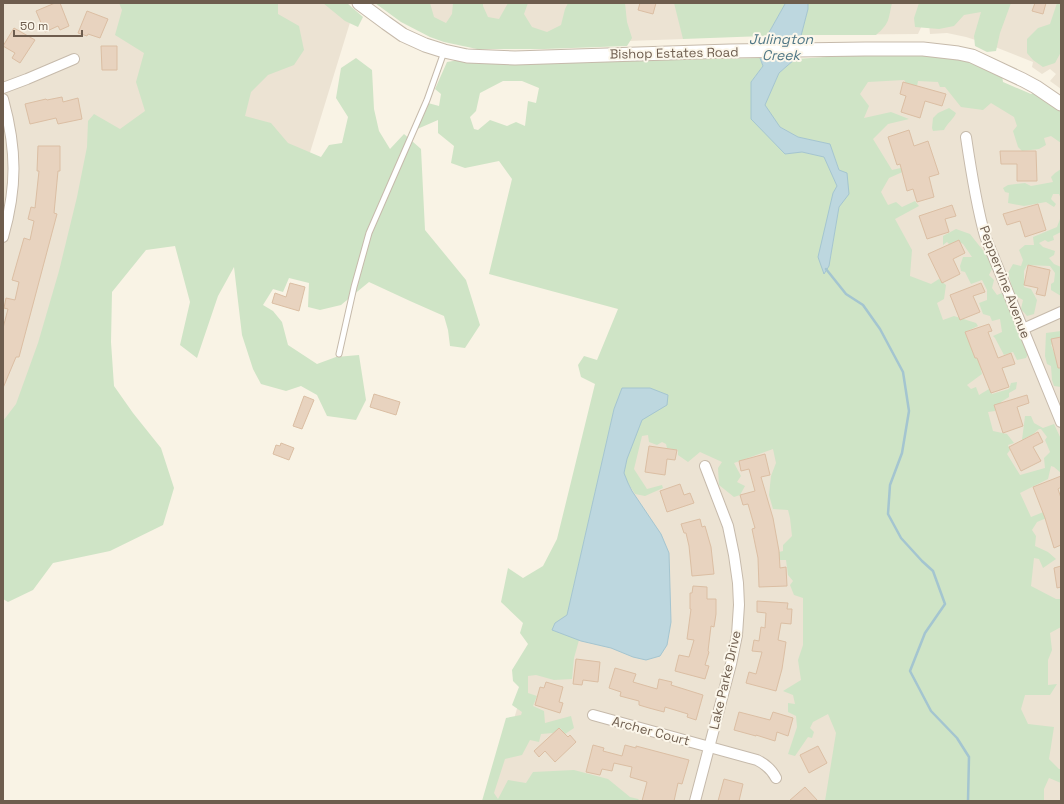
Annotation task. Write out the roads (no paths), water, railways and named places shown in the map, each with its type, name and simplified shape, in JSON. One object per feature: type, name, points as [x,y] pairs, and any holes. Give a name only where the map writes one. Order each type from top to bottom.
[{"type":"street","name":"Bishop Estates Road","points":[[359,3],[403,35],[425,45],[467,56],[515,58],[714,52],[923,49],[958,53],[978,59],[1036,87],[1061,104]]},
{"type":"street","points":[[3,88],[74,59]]},
{"type":"street","points":[[3,99],[11,132],[14,158],[12,199],[3,237]]},
{"type":"street","name":"Peppervine Avenue","points":[[966,137],[976,202],[985,236],[1061,422]]},
{"type":"street","points":[[1023,329],[1061,312]]},
{"type":"street","name":"Lake Parke Drive","points":[[695,801],[731,664],[737,635],[739,605],[734,555],[728,526],[705,466]]},
{"type":"street","name":"Archer Court","points":[[593,715],[757,760],[771,770],[776,778]]},
{"type":"lane","points":[[339,354],[354,287],[369,233],[427,100],[444,51]]},
{"type":"water","name":"Julington Creek","points":[[784,3],[808,3],[808,9],[795,59],[779,73],[765,105],[780,127],[798,137],[830,144],[839,170],[847,173],[849,194],[839,207],[829,266],[824,274],[818,257],[833,193],[837,186],[824,157],[802,152],[785,154],[751,119],[751,82],[763,66],[760,58],[767,36],[785,4]]},
{"type":"water","points":[[622,388],[650,388],[668,395],[667,405],[642,420],[627,459],[624,473],[632,491],[661,534],[669,553],[671,622],[667,645],[660,656],[646,660],[633,657],[611,648],[581,641],[552,630],[555,623],[567,615],[614,409]]},
{"type":"waterway","points":[[826,269],[846,294],[863,305],[880,329],[903,372],[909,411],[902,453],[890,485],[888,514],[901,538],[933,571],[945,604],[925,633],[910,671],[931,711],[957,738],[969,757],[968,801]]}]
